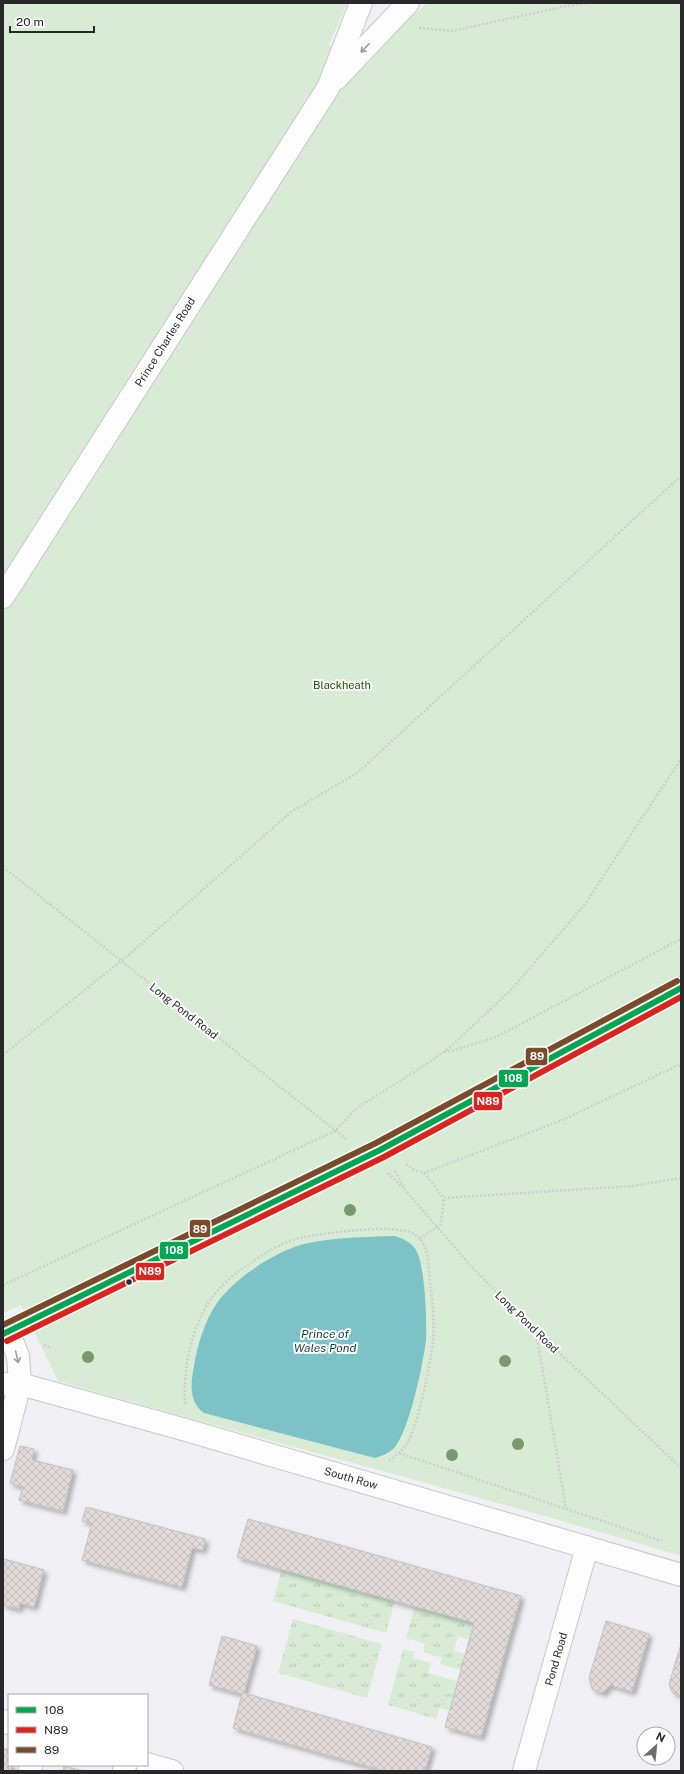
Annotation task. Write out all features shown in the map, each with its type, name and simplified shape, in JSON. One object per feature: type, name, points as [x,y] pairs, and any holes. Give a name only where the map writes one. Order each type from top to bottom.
[{"type":"street","name":"Prince Charles Road","points":[[328,88],[362,3]]},
{"type":"street","name":"Prince Charles Road","points":[[3,597],[328,88],[408,3]]},
{"type":"street","points":[[3,1449],[12,1384],[18,1356],[5,1332],[380,1150],[681,988]]},
{"type":"street","name":"South Row","points":[[12,1384],[186,1430],[681,1575]]},
{"type":"street","name":"Pond Road","points":[[524,1771],[587,1547]]},
{"type":"street","points":[[148,1764],[172,1771]]},
{"type":"path","points":[[416,28],[452,31],[571,4],[589,3]]},
{"type":"path","points":[[3,1055],[121,961],[291,812],[357,772],[681,476]]},
{"type":"path","points":[[3,1285],[335,1131],[357,1108],[428,1064],[512,989],[564,930],[599,883],[681,759]]},
{"type":"path","name":"Long Pond Road","points":[[3,867],[352,1143]]},
{"type":"path","points":[[443,1052],[451,1051],[496,1037],[681,939]]},
{"type":"path","points":[[404,1162],[414,1170],[424,1172],[560,1121],[681,1064]]},
{"type":"path","name":"Long Pond Road","points":[[394,1168],[406,1191],[470,1265],[681,1468]]},
{"type":"path","points":[[386,1171],[406,1191]]},
{"type":"path","points":[[420,1239],[441,1224],[444,1198],[424,1172]]},
{"type":"path","points":[[444,1198],[632,1186],[681,1178]]},
{"type":"path","points":[[185,1406],[184,1382],[187,1360],[204,1310],[211,1298],[224,1284],[242,1269],[272,1249],[294,1239],[318,1234],[396,1229],[411,1232],[420,1239],[426,1248],[434,1312],[433,1341],[415,1422],[406,1444],[399,1453],[667,1542]]},
{"type":"path","points":[[536,1330],[566,1509]]},
{"type":"path","points":[[44,1345],[51,1348]]},
{"type":"green space","name":"Blackheath","points":[[3,3],[347,3],[329,45],[366,66],[403,25],[427,3],[681,3],[681,1556],[526,1511],[58,1381],[21,1305],[3,1313]]},
{"type":"green space","points":[[282,1569],[395,1601],[386,1633],[273,1601]]},
{"type":"green space","points":[[415,1606],[474,1623],[469,1639],[458,1636],[454,1651],[465,1654],[461,1670],[440,1664],[442,1658],[423,1652],[425,1644],[406,1638]]},
{"type":"green space","points":[[293,1619],[382,1644],[367,1698],[278,1673]]},
{"type":"green space","points":[[403,1649],[414,1652],[413,1658],[431,1663],[428,1673],[457,1681],[449,1711],[439,1708],[436,1719],[388,1705]]},
{"type":"water","name":"Prince of Wales Pond","points":[[395,1236],[411,1244],[417,1252],[420,1260],[426,1308],[426,1340],[422,1365],[410,1413],[400,1440],[392,1450],[375,1458],[204,1413],[199,1409],[193,1398],[192,1385],[195,1358],[199,1342],[205,1325],[217,1303],[234,1284],[256,1267],[280,1253],[304,1244],[338,1239]]},
{"type":"building","points":[[20,1446],[34,1449],[32,1460],[73,1470],[63,1511],[19,1500],[23,1487],[10,1483]]},
{"type":"building","points":[[86,1507],[205,1539],[203,1550],[192,1548],[182,1587],[82,1560],[92,1523],[82,1521]]},
{"type":"building","points":[[248,1519],[521,1596],[481,1737],[445,1727],[474,1623],[237,1557]]},
{"type":"building","points":[[4,1559],[44,1570],[34,1607],[20,1603],[19,1609],[3,1605]]},
{"type":"building","points":[[606,1621],[649,1634],[632,1692],[610,1685],[603,1693],[592,1689],[589,1678]]},
{"type":"building","points":[[222,1636],[257,1646],[244,1693],[432,1747],[425,1771],[384,1771],[233,1728],[242,1694],[209,1685]]},
{"type":"building","points":[[681,1644],[680,1695],[673,1693],[669,1684]]},
{"type":"building","points":[[3,1748],[8,1750],[8,1766],[12,1766],[11,1771],[3,1771]]},
{"type":"building","points":[[64,1766],[83,1771],[63,1771]]},
{"type":"transit line","name":"89","points":[[3,1325],[376,1143],[677,981]]},
{"type":"transit line","name":"108","points":[[3,1334],[380,1150],[681,988]]},
{"type":"transit line","name":"N89","points":[[7,1341],[384,1157],[681,997]]}]
